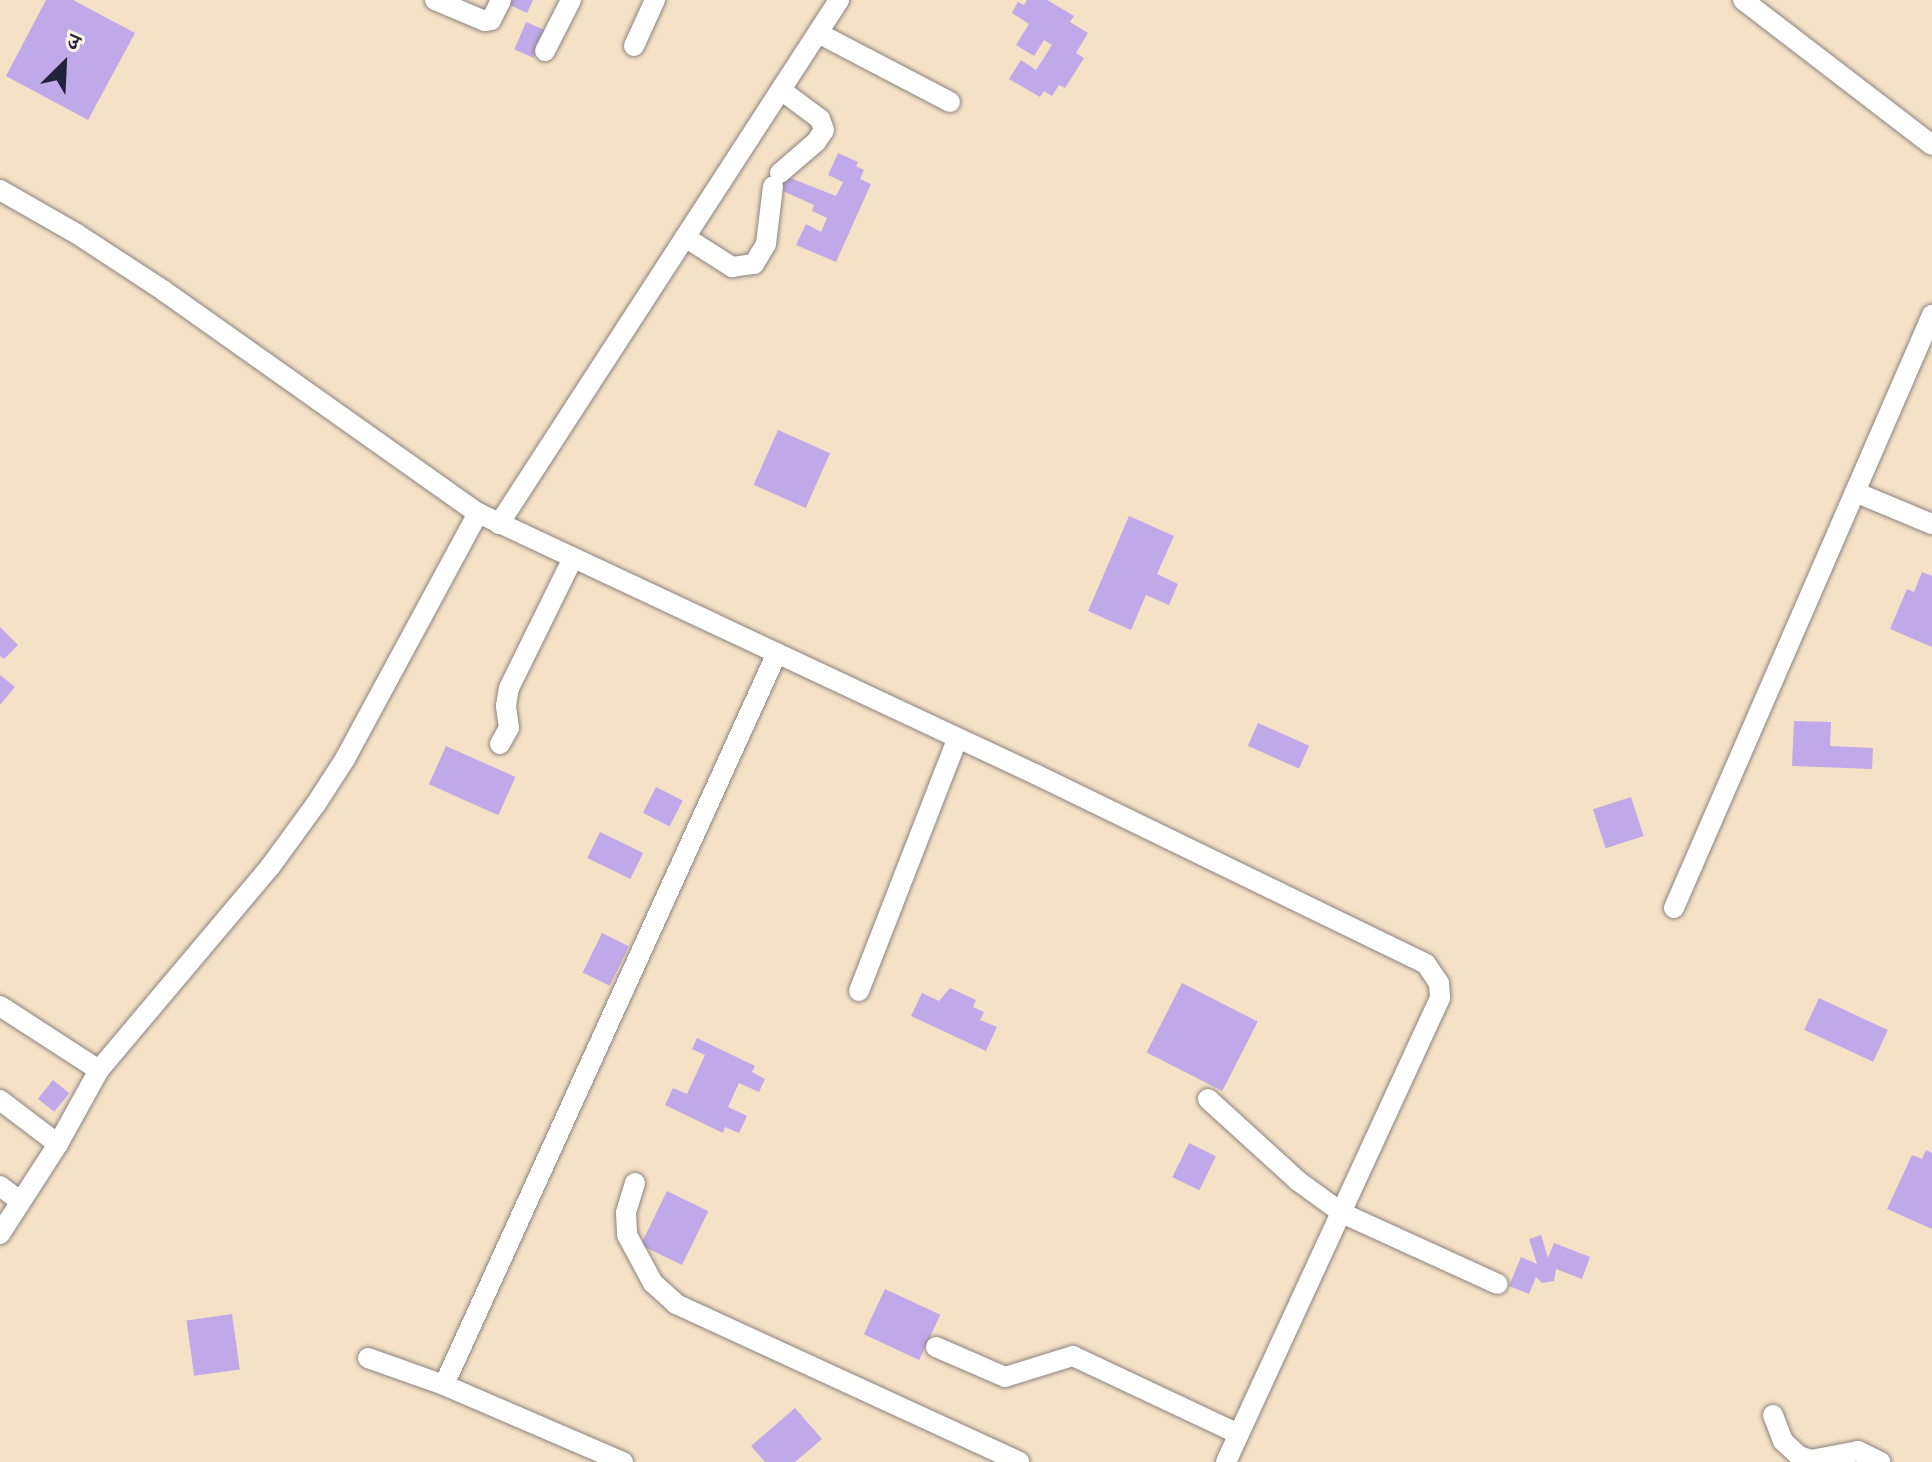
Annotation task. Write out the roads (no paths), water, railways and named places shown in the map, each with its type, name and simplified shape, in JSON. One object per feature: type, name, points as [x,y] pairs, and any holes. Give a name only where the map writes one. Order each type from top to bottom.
[{"type":"street","points":[[435,0],[485,21],[491,20],[501,0]]},
{"type":"street","points":[[545,51],[571,0]]},
{"type":"street","points":[[634,46],[655,0]]},
{"type":"street","points":[[499,524],[839,0]]},
{"type":"street","points":[[1743,0],[1932,145]]},
{"type":"street","points":[[818,33],[950,102]]},
{"type":"street","points":[[685,237],[732,267],[754,264],[766,244],[776,179],[816,142],[824,130],[817,116],[781,90]]},
{"type":"street","points":[[0,190],[77,234],[164,291],[478,513],[1415,957],[1435,974],[1440,998],[1226,1462]]},
{"type":"street","points":[[1674,908],[1932,315]]},
{"type":"street","points":[[1855,492],[1932,524]]},
{"type":"street","points":[[0,1234],[58,1144],[99,1070],[270,867],[316,804],[345,759],[478,513]]},
{"type":"street","points":[[500,744],[509,728],[506,706],[509,688],[573,558]]},
{"type":"street","points":[[444,1385],[777,653]]},
{"type":"street","points":[[859,991],[957,739]]},
{"type":"street","points":[[0,1006],[99,1070]]},
{"type":"street","points":[[1208,1099],[1298,1181],[1342,1213],[1498,1284]]},
{"type":"street","points":[[0,1100],[58,1144]]},
{"type":"street","points":[[635,1183],[626,1213],[627,1235],[653,1283],[676,1304],[1019,1462]]},
{"type":"street","points":[[0,1186],[20,1201]]},
{"type":"street","points":[[936,1347],[989,1372],[1011,1377],[1059,1358],[1073,1356],[1239,1434]]},
{"type":"street","points":[[368,1358],[444,1385],[623,1462]]},
{"type":"street","points":[[1773,1415],[1783,1441],[1799,1456],[1811,1460],[1858,1451],[1881,1462]]}]
